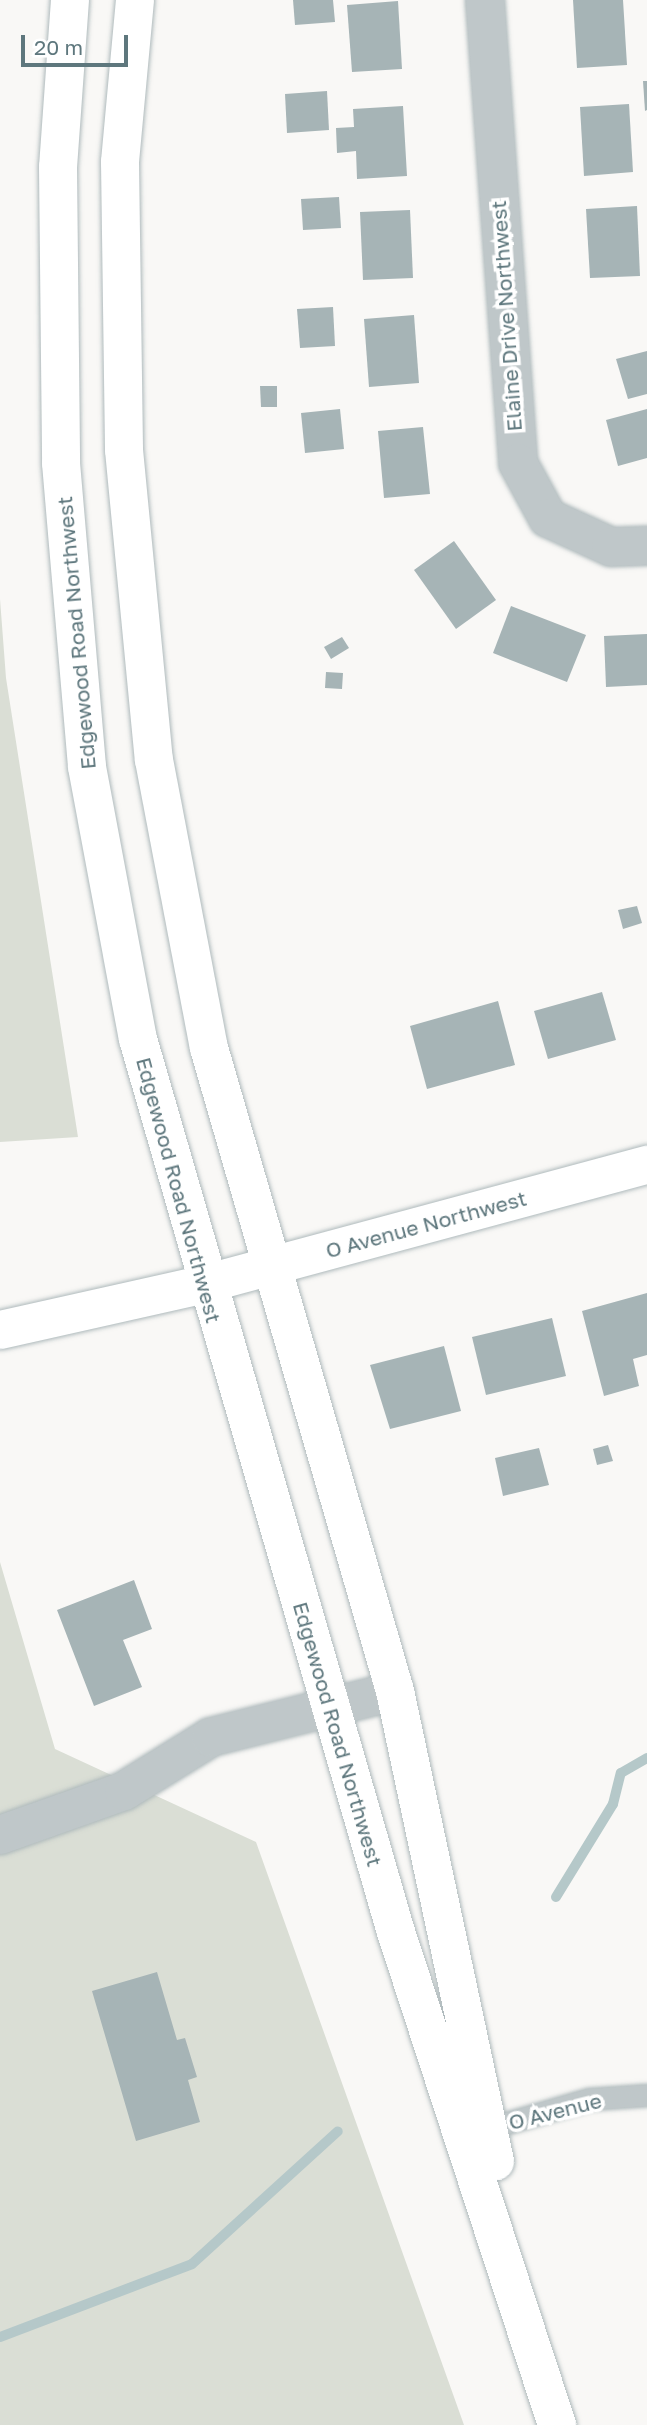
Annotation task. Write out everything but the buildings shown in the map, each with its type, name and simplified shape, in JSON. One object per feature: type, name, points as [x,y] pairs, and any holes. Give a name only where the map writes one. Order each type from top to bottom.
[{"type":"main road","name":"Edgewood Road Northwest","points":[[70,0],[58,167],[61,463],[87,766],[138,1039],[205,1284],[330,1708],[476,2132],[557,2425]]},
{"type":"main road","name":"Edgewood Road Northwest","points":[[135,0],[120,162],[124,450],[154,760],[209,1048],[267,1266],[395,1691],[476,2132]]},
{"type":"main road","name":"O Avenue Northwest","points":[[0,1330],[205,1284],[647,1165]]},
{"type":"street","name":"Elaine Drive Northwest","points":[[485,0],[518,463],[548,518],[611,547],[647,545]]},
{"type":"street","points":[[0,1835],[124,1791],[211,1737],[395,1691]]},
{"type":"lane","name":"O Avenue","points":[[476,2132],[589,2099],[647,2095]]},
{"type":"shaded area","points":[[0,599],[6,678],[78,1137],[0,1142]]},
{"type":"shaded area","points":[[0,1562],[55,1749],[256,1842],[464,2425],[0,2425]]},
{"type":"waterway","points":[[556,1897],[613,1804],[621,1773],[647,1758]]},
{"type":"waterway","points":[[0,2337],[192,2264],[338,2131]]}]
